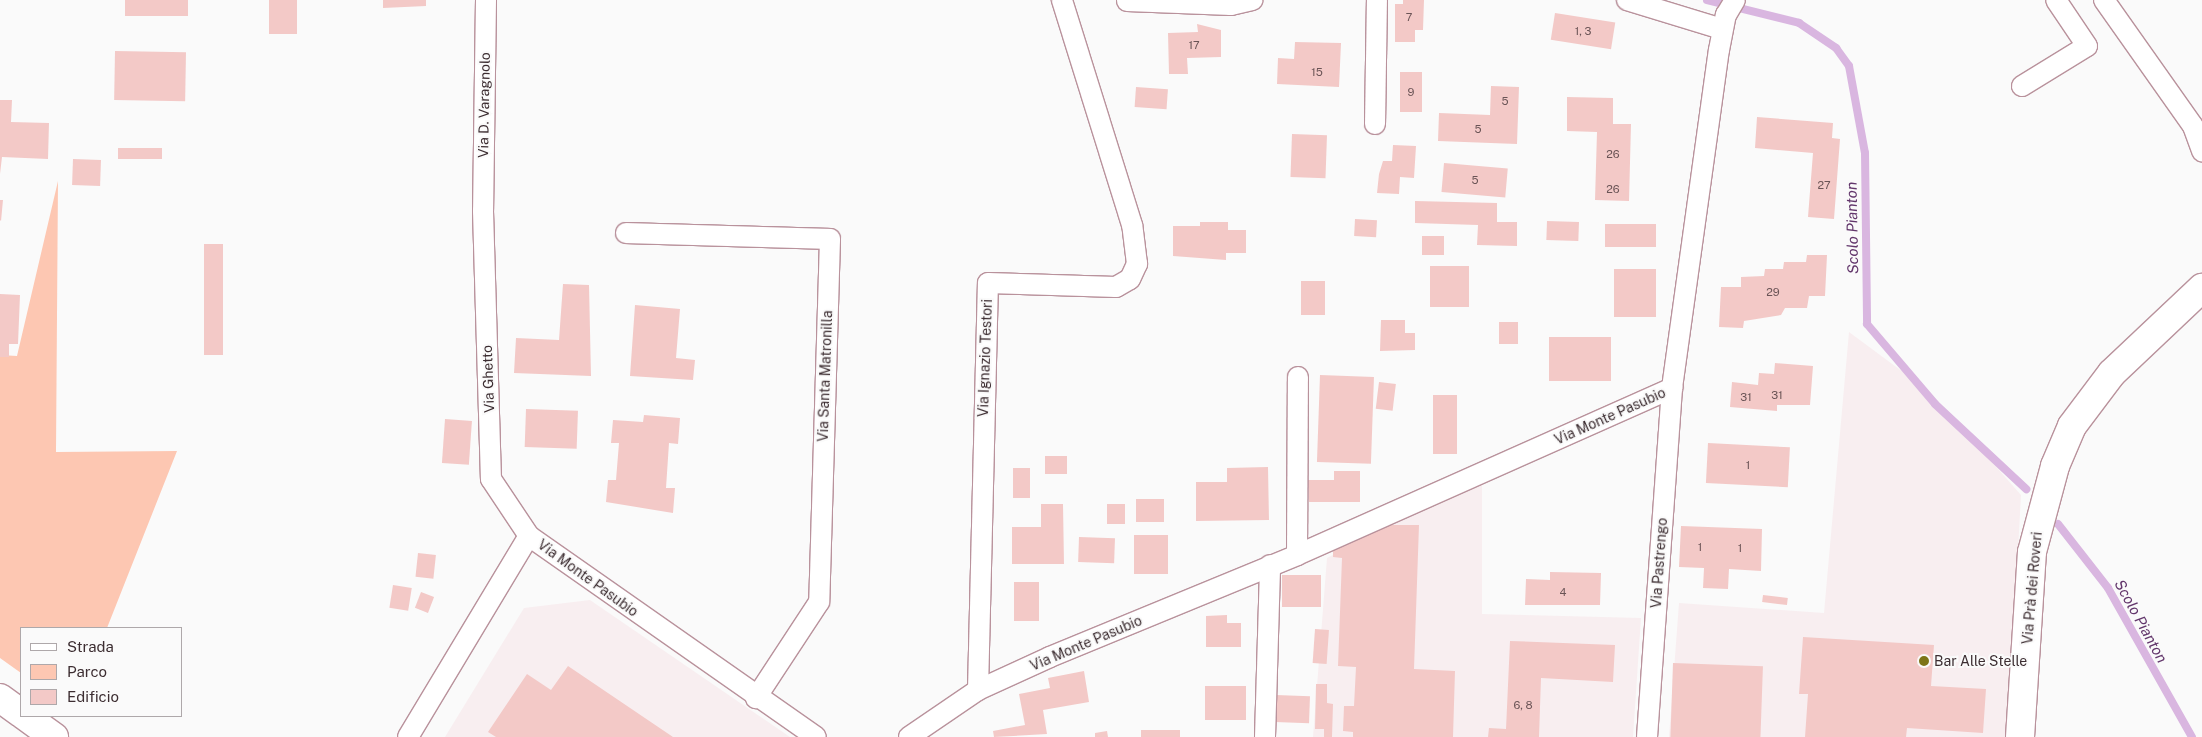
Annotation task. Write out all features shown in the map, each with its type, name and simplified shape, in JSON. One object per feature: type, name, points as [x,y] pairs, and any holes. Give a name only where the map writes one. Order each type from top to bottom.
[{"type":"main road","name":"Via Prà dei Roveri","points":[[2020,737],[2032,552],[2054,469],[2072,426],[2112,373],[2202,288]]},
{"type":"main road","points":[[0,698],[20,712]]},
{"type":"main road","points":[[26,717],[54,737]]},
{"type":"street","name":"Via D. Varagnolo","points":[[483,211],[486,0]]},
{"type":"street","name":"Via Ignazio Testori","points":[[978,690],[988,283],[1116,287],[1130,279],[1137,264],[1134,232],[1062,0]]},
{"type":"street","points":[[1127,1],[1231,5],[1252,0]]},
{"type":"street","points":[[1375,124],[1377,0]]},
{"type":"street","points":[[1627,0],[1728,14]]},
{"type":"street","points":[[2022,86],[2086,46],[2056,0]]},
{"type":"street","points":[[2104,0],[2197,129],[2202,151]]},
{"type":"street","name":"Via Monte Pasubio","points":[[910,737],[937,727],[978,690],[1297,555],[1672,388],[1728,14]]},
{"type":"street","name":"Via Ghetto","points":[[483,211],[491,479],[528,536]]},
{"type":"street","name":"Via Santa Matronilla","points":[[626,233],[830,239],[819,602],[756,698]]},
{"type":"street","points":[[1297,555],[1298,377]]},
{"type":"street","name":"Via Pastrengo","points":[[1647,737],[1672,388]]},
{"type":"street","name":"Via Monte Pasubio","points":[[408,737],[528,536],[756,698],[816,737]]},
{"type":"street","points":[[1265,737],[1270,566]]},
{"type":"shaded area","points":[[1849,332],[1930,392],[2021,495],[2008,737],[1669,737],[1679,603],[1824,613]]},
{"type":"shaded area","points":[[1482,476],[1482,614],[1641,618],[1633,737],[1313,737],[1327,558]]},
{"type":"shaded area","points":[[590,600],[790,737],[445,737],[524,608]]},
{"type":"green space","points":[[58,181],[56,452],[177,451],[107,627],[20,627],[20,672],[0,658],[0,355],[17,356]]},
{"type":"building","points":[[125,0],[188,0],[188,16],[125,16]]},
{"type":"building","points":[[269,0],[297,0],[297,34],[269,34]]},
{"type":"building","points":[[383,0],[426,0],[426,6],[383,8]]},
{"type":"building","points":[[1403,0],[1424,0],[1423,30],[1415,30],[1415,42],[1395,42],[1395,4],[1403,4]]},
{"type":"building","points":[[1555,13],[1615,23],[1611,49],[1551,40]]},
{"type":"building","points":[[1197,24],[1221,30],[1221,57],[1187,58],[1188,74],[1169,74],[1168,33],[1198,32]]},
{"type":"building","points":[[1295,42],[1341,43],[1339,87],[1277,84],[1278,58],[1294,59]]},
{"type":"building","points":[[115,51],[186,52],[185,101],[114,100]]},
{"type":"building","points":[[1400,72],[1422,72],[1422,112],[1400,112]]},
{"type":"building","points":[[1491,86],[1519,87],[1517,144],[1438,141],[1439,113],[1490,115]]},
{"type":"building","points":[[1136,87],[1168,89],[1167,109],[1135,107]]},
{"type":"building","points":[[1567,97],[1613,98],[1613,124],[1631,124],[1629,201],[1595,200],[1597,132],[1567,131]]},
{"type":"building","points":[[0,100],[12,100],[11,122],[49,123],[48,159],[2,157],[0,174]]},
{"type":"building","points":[[1757,117],[1833,123],[1832,138],[1840,139],[1834,219],[1808,217],[1813,153],[1755,148]]},
{"type":"building","points":[[1292,134],[1327,135],[1325,178],[1290,177]]},
{"type":"building","points":[[1393,145],[1416,146],[1414,178],[1400,177],[1399,194],[1377,193],[1379,174],[1383,161],[1392,161]]},
{"type":"building","points":[[118,148],[162,148],[162,159],[118,159]]},
{"type":"building","points":[[73,159],[101,160],[100,186],[72,185]]},
{"type":"building","points":[[1444,163],[1508,169],[1505,197],[1441,192]]},
{"type":"building","points":[[0,200],[3,200],[1,221],[0,220]]},
{"type":"building","points":[[1415,201],[1497,203],[1497,222],[1517,222],[1517,246],[1477,245],[1478,225],[1415,223]]},
{"type":"building","points":[[1355,219],[1377,220],[1376,237],[1354,236]]},
{"type":"building","points":[[1547,221],[1579,222],[1578,241],[1546,240]]},
{"type":"building","points":[[1200,222],[1228,222],[1228,230],[1246,230],[1246,253],[1226,253],[1226,260],[1173,256],[1173,226],[1200,226]]},
{"type":"building","points":[[1605,224],[1656,224],[1656,247],[1605,247]]},
{"type":"building","points":[[1422,236],[1444,236],[1444,255],[1422,255]]},
{"type":"building","points":[[204,244],[223,244],[223,355],[204,355]]},
{"type":"building","points":[[1807,255],[1827,255],[1825,296],[1809,296],[1807,308],[1785,308],[1781,315],[1744,321],[1743,328],[1719,327],[1721,287],[1741,287],[1741,277],[1764,276],[1765,269],[1783,269],[1784,262],[1806,262]]},
{"type":"building","points":[[1430,266],[1469,266],[1469,307],[1430,307]]},
{"type":"building","points":[[1614,269],[1656,269],[1656,317],[1614,317]]},
{"type":"building","points":[[1301,281],[1325,281],[1325,315],[1301,315]]},
{"type":"building","points":[[563,284],[589,285],[591,376],[514,373],[516,338],[559,340]]},
{"type":"building","points":[[0,294],[20,295],[18,344],[9,344],[9,357],[0,357]]},
{"type":"building","points":[[635,305],[680,309],[676,358],[695,360],[693,380],[630,376]]},
{"type":"building","points":[[1381,320],[1405,320],[1405,333],[1415,333],[1415,350],[1380,351]]},
{"type":"building","points":[[1499,322],[1518,322],[1518,344],[1499,344]]},
{"type":"building","points":[[1549,337],[1611,337],[1611,381],[1549,381]]},
{"type":"building","points":[[1775,363],[1813,366],[1810,405],[1777,405],[1777,411],[1730,407],[1732,382],[1758,385],[1759,373],[1774,374]]},
{"type":"building","points":[[1320,375],[1374,377],[1371,464],[1317,462]]},
{"type":"building","points":[[1379,382],[1396,384],[1393,411],[1376,409]]},
{"type":"building","points":[[1433,395],[1457,395],[1457,454],[1433,454]]},
{"type":"building","points":[[526,409],[578,411],[577,449],[525,447]]},
{"type":"building","points":[[644,415],[680,418],[678,444],[669,443],[666,488],[675,488],[673,513],[606,502],[608,480],[616,480],[619,443],[611,443],[613,420],[643,422]]},
{"type":"building","points":[[445,419],[472,421],[469,465],[442,463]]},
{"type":"building","points":[[1708,443],[1790,447],[1788,487],[1706,483]]},
{"type":"building","points":[[1045,456],[1067,456],[1067,474],[1045,474]]},
{"type":"building","points":[[1268,467],[1269,520],[1196,521],[1196,482],[1227,482],[1227,468]]},
{"type":"building","points":[[1013,468],[1030,468],[1030,498],[1013,498]]},
{"type":"building","points":[[1334,471],[1360,471],[1360,502],[1309,502],[1308,480],[1334,480]]},
{"type":"building","points":[[1136,499],[1164,499],[1164,522],[1136,522]]},
{"type":"building","points":[[1041,504],[1063,504],[1064,564],[1012,564],[1012,527],[1041,527]]},
{"type":"building","points":[[1107,504],[1125,504],[1125,524],[1107,524]]},
{"type":"building","points":[[1391,525],[1419,525],[1414,669],[1455,671],[1453,737],[1353,737],[1353,732],[1343,731],[1344,706],[1354,706],[1356,667],[1338,666],[1342,558],[1333,557],[1333,549]]},
{"type":"building","points":[[1681,526],[1762,529],[1761,571],[1729,569],[1728,589],[1703,588],[1704,568],[1679,567]]},
{"type":"building","points":[[1134,535],[1168,535],[1168,574],[1134,574]]},
{"type":"building","points":[[1079,537],[1115,538],[1114,563],[1078,562]]},
{"type":"building","points":[[418,553],[436,555],[433,579],[415,577]]},
{"type":"building","points":[[1550,572],[1601,573],[1600,605],[1525,605],[1526,579],[1550,580]]},
{"type":"building","points":[[1282,575],[1321,575],[1321,607],[1282,607]]},
{"type":"building","points":[[1014,582],[1039,582],[1039,621],[1014,621]]},
{"type":"building","points":[[393,585],[412,588],[408,611],[389,608]]},
{"type":"building","points":[[421,592],[434,597],[428,613],[415,608]]},
{"type":"building","points":[[1763,595],[1788,598],[1787,605],[1762,602]]},
{"type":"building","points":[[1227,615],[1227,623],[1241,623],[1241,647],[1206,647],[1206,616]]},
{"type":"building","points":[[1315,629],[1329,630],[1327,664],[1313,663]]},
{"type":"building","points":[[1803,637],[1934,645],[1931,686],[1986,689],[1983,733],[1907,728],[1906,737],[1805,737],[1808,694],[1799,694]]},
{"type":"building","points":[[1510,641],[1615,645],[1613,682],[1541,678],[1539,737],[1488,737],[1489,728],[1506,729]]},
{"type":"building","points":[[1673,663],[1763,666],[1760,737],[1670,737]]},
{"type":"building","points":[[568,666],[673,737],[496,737],[488,732],[527,674],[551,690]]},
{"type":"building","points":[[1084,671],[1089,702],[1043,710],[1047,734],[994,737],[993,731],[1025,725],[1019,694],[1050,688],[1048,678]]},
{"type":"building","points":[[1316,684],[1327,684],[1327,703],[1333,704],[1332,737],[1324,737],[1324,729],[1315,729]]},
{"type":"building","points":[[1205,686],[1246,686],[1246,720],[1205,720]]},
{"type":"building","points":[[1276,695],[1310,696],[1309,723],[1275,722]]},
{"type":"building","points":[[1141,730],[1180,730],[1180,737],[1141,737]]},
{"type":"building","points":[[1107,731],[1108,737],[1095,737],[1095,733]]},
{"type":"waterway","name":"Scolo Pianton","points":[[1707,0],[1799,23],[1836,48],[1849,66],[1865,153],[1867,324],[1935,404],[2026,489]]},
{"type":"waterway","name":"Scolo Pianton","points":[[2058,524],[2108,588],[2192,737]]},
{"type":"place","name":"Bar Alle Stelle","points":[[1924,661]]}]
